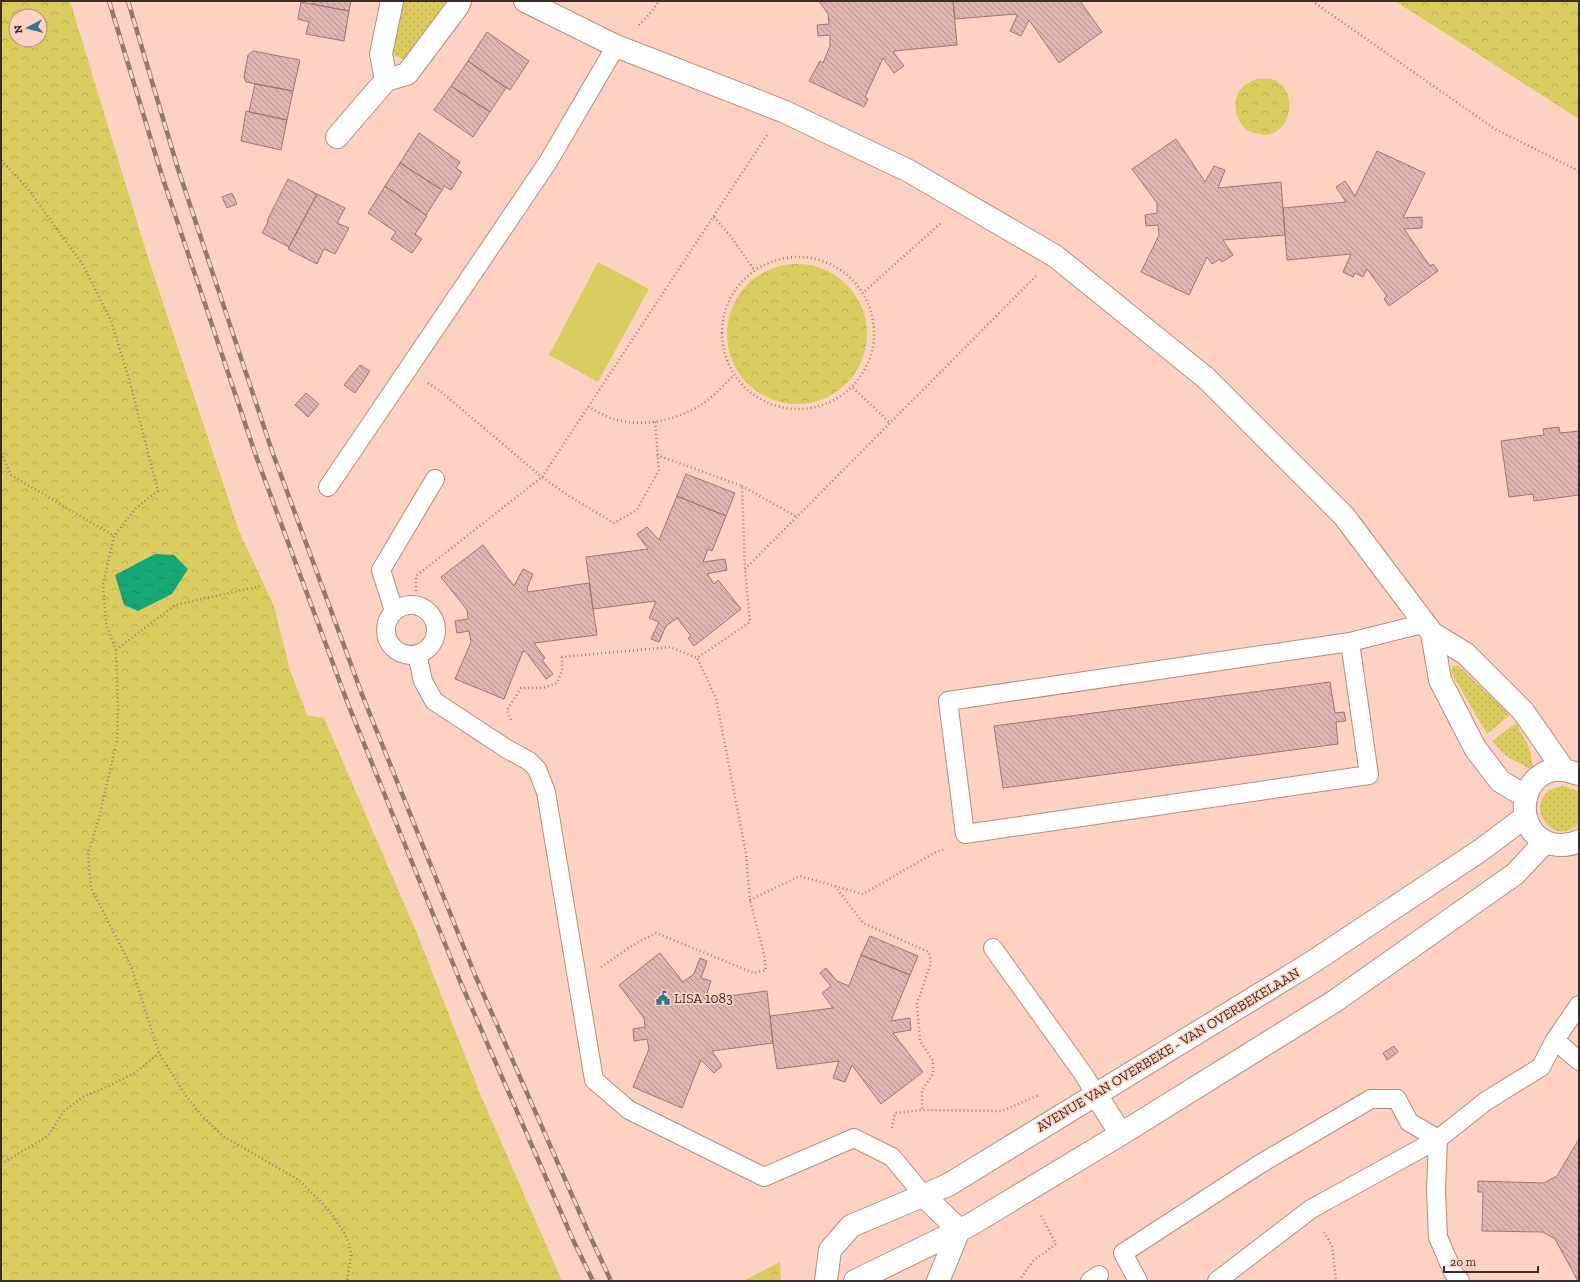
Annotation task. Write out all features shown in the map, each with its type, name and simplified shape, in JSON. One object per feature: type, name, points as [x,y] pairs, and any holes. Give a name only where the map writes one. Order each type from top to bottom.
[{"type":"street","points":[[386,80],[380,54],[392,1]]},
{"type":"street","points":[[337,138],[386,80],[407,74],[458,6],[460,1]]},
{"type":"street","points":[[525,1],[616,46],[783,111],[909,171],[1055,256],[1212,384],[1344,516],[1429,628],[1466,654],[1523,711],[1571,772]]},
{"type":"street","points":[[1429,628],[1440,680],[1475,748],[1500,781],[1525,807],[1532,832],[1545,842],[1559,846],[1573,844],[1579,841]]},
{"type":"street","name":"AVENUE VAN OVERBEKE - VAN OVERBEKELAAN","points":[[826,1281],[830,1250],[851,1226],[948,1185],[1311,963],[1481,850],[1525,807],[1531,785],[1540,777],[1551,771],[1571,772]]},
{"type":"street","points":[[855,1281],[959,1230],[1027,1191],[1335,1001],[1515,874],[1545,842]]},
{"type":"street","points":[[1096,1095],[1121,1134]]},
{"type":"street","points":[[924,1196],[959,1230]]},
{"type":"street","points":[[938,1281],[959,1230]]},
{"type":"lane","points":[[328,487],[548,162],[616,46]]},
{"type":"lane","points":[[394,611],[381,570],[435,479]]},
{"type":"lane","points":[[408,605],[417,606],[430,614],[434,621],[434,637],[425,650],[417,654],[401,653],[389,642],[386,626],[394,611],[408,605]]},
{"type":"lane","points":[[1350,642],[1368,775],[966,834],[948,701],[1350,642],[1429,628]]},
{"type":"lane","points":[[417,654],[423,681],[434,701],[529,761],[537,769],[546,792],[579,981],[594,1080],[629,1110],[764,1178],[854,1138],[892,1157],[924,1196]]},
{"type":"lane","points":[[993,948],[1084,1075],[1096,1095]]},
{"type":"lane","points":[[1217,1281],[1311,1209],[1438,1139],[1486,1101],[1541,1067],[1555,1040],[1579,1005]]},
{"type":"lane","points":[[1555,1040],[1579,1061]]},
{"type":"lane","points":[[1138,1281],[1123,1253],[1260,1164],[1371,1099],[1397,1099],[1409,1122],[1438,1139]]},
{"type":"lane","points":[[1438,1139],[1436,1190],[1438,1237],[1453,1272],[1460,1281]]},
{"type":"path","points":[[1312,1],[1495,129],[1579,171]]},
{"type":"path","points":[[417,606],[416,576],[542,477],[714,218],[783,111]]},
{"type":"path","points":[[1,156],[2,161],[28,189],[82,265],[110,321],[129,379],[158,491],[136,508],[114,536],[104,585],[106,623],[116,650],[118,708],[117,740],[100,814],[88,855],[91,888],[131,966],[159,1053],[186,1096],[203,1118],[223,1136],[299,1180],[328,1209],[343,1231],[349,1243],[351,1255],[347,1281]]},
{"type":"path","points":[[865,291],[963,203]]},
{"type":"path","points":[[714,218],[732,238],[755,271]]},
{"type":"path","points":[[745,570],[1055,256]]},
{"type":"path","points":[[791,259],[824,261],[853,279],[865,291],[871,304],[874,335],[872,351],[867,364],[853,388],[832,400],[808,407],[787,408],[761,403],[740,386],[733,376],[723,355],[722,321],[734,292],[740,282],[755,271],[774,262],[791,259]]},
{"type":"path","points":[[588,406],[614,419],[645,423],[655,421],[683,414],[694,409],[709,399],[733,376]]},
{"type":"path","points":[[853,388],[890,423]]},
{"type":"path","points":[[439,390],[542,477],[569,496],[614,522],[637,510],[659,470],[655,421]]},
{"type":"path","points":[[1,452],[11,475],[114,536]]},
{"type":"path","points":[[657,455],[742,486],[797,517]]},
{"type":"path","points":[[697,658],[750,622],[745,570],[742,486]]},
{"type":"path","points":[[116,650],[175,604],[262,586]]},
{"type":"path","points":[[508,749],[513,724],[507,710],[520,688],[543,688],[557,684],[562,671],[562,657],[670,647],[697,658],[716,698],[746,854],[750,900],[764,954],[766,970],[754,973],[656,933],[633,945],[579,981]]},
{"type":"path","points":[[750,900],[800,876],[863,894],[936,852],[952,847],[966,834]]},
{"type":"path","points":[[835,886],[863,923],[929,952],[931,963],[917,1003],[920,1041],[933,1061],[933,1074],[922,1090],[922,1110]]},
{"type":"path","points":[[1,1164],[48,1136],[64,1111],[84,1096],[109,1086],[136,1072],[159,1053]]},
{"type":"path","points":[[886,1154],[895,1113],[922,1110],[1002,1111],[1043,1093]]},
{"type":"path","points":[[1019,1281],[1033,1262],[1056,1244],[1027,1191]]},
{"type":"path","points":[[1311,1209],[1332,1246],[1336,1281]]},
{"type":"green space","points":[[1,1],[70,1],[145,248],[177,345],[239,531],[274,606],[290,670],[307,715],[324,718],[416,931],[481,1096],[562,1281],[1,1281]]},
{"type":"green space","points":[[401,1],[447,1],[410,56],[403,59],[395,56],[393,50]]},
{"type":"green space","points":[[1395,1],[1579,1],[1579,119]]},
{"type":"green space","points":[[1256,79],[1271,79],[1281,84],[1287,92],[1289,112],[1285,122],[1279,130],[1270,134],[1257,134],[1248,131],[1237,116],[1235,105],[1238,94],[1245,85]]},
{"type":"green space","points":[[598,262],[649,289],[598,382],[549,355]]},
{"type":"green space","points":[[790,264],[804,264],[830,272],[851,290],[862,307],[867,327],[867,341],[862,361],[855,373],[841,388],[824,399],[804,404],[790,404],[764,396],[743,378],[732,361],[727,341],[727,327],[735,301],[753,280],[770,269]]},
{"type":"green space","points":[[1453,666],[1459,666],[1510,715],[1487,734],[1452,674],[1451,670]]},
{"type":"green space","points":[[1516,723],[1529,747],[1534,771],[1506,756],[1492,741]]},
{"type":"green space","points":[[1563,786],[1579,792],[1579,824],[1567,831],[1557,831],[1548,826],[1542,818],[1540,808],[1542,798],[1550,791]]},
{"type":"green space","points":[[780,1262],[781,1281],[743,1281]]},
{"type":"water","points":[[155,554],[174,555],[188,569],[172,594],[138,611],[124,605],[115,575]]},
{"type":"building","points":[[312,1],[351,1],[349,11],[312,4]]},
{"type":"building","points":[[819,1],[953,1],[957,45],[894,51],[904,66],[894,73],[883,58],[865,97],[868,99],[864,107],[809,81],[820,61],[823,63],[830,46],[830,35],[818,36],[817,25],[829,24],[828,14]]},
{"type":"building","points":[[953,1],[1080,1],[1102,32],[1059,63],[1029,20],[1021,36],[1010,31],[1017,16],[1016,14],[955,19]]},
{"type":"building","points":[[301,2],[349,11],[344,41],[306,34],[309,22],[298,19]]},
{"type":"building","points":[[487,32],[529,61],[510,90],[468,61]]},
{"type":"building","points":[[253,51],[300,60],[293,91],[246,82],[244,77],[248,55]]},
{"type":"building","points":[[468,61],[506,88],[490,112],[451,86]]},
{"type":"building","points":[[255,84],[293,91],[287,120],[249,112]]},
{"type":"building","points":[[451,86],[490,112],[473,137],[434,110]]},
{"type":"building","points":[[246,111],[287,120],[281,150],[241,141]]},
{"type":"building","points":[[419,133],[460,162],[456,168],[462,172],[451,190],[444,186],[442,190],[400,163]]},
{"type":"building","points":[[1176,139],[1205,182],[1214,166],[1225,170],[1218,188],[1281,182],[1285,235],[1223,240],[1233,255],[1222,262],[1220,259],[1212,264],[1207,257],[1189,295],[1141,272],[1159,235],[1158,225],[1146,226],[1145,215],[1157,213],[1157,203],[1132,169]]},
{"type":"building","points":[[1377,151],[1425,173],[1403,218],[1422,217],[1422,228],[1404,229],[1430,266],[1433,264],[1438,271],[1389,306],[1384,299],[1387,296],[1367,269],[1363,277],[1355,273],[1353,277],[1343,272],[1351,254],[1287,260],[1285,235],[1283,208],[1346,202],[1336,187],[1345,181],[1355,196]]},
{"type":"building","points":[[400,163],[442,190],[426,215],[385,186]]},
{"type":"building","points":[[288,179],[317,194],[289,247],[262,233]]},
{"type":"building","points":[[385,186],[427,216],[415,234],[422,239],[412,253],[391,239],[396,232],[368,213]]},
{"type":"building","points":[[232,193],[237,204],[227,208],[222,197]]},
{"type":"building","points":[[317,194],[345,208],[337,223],[349,228],[335,254],[324,249],[317,264],[288,249]]},
{"type":"building","points":[[360,365],[370,371],[355,393],[344,385]]},
{"type":"building","points":[[306,393],[319,404],[308,417],[295,405]]},
{"type":"building","points":[[1559,427],[1560,433],[1579,431],[1579,495],[1534,501],[1533,494],[1509,497],[1501,441],[1544,435],[1543,429]]},
{"type":"building","points":[[686,474],[735,493],[726,516],[677,496]]},
{"type":"building","points":[[677,496],[726,516],[712,551],[708,549],[703,562],[725,559],[727,570],[707,574],[714,584],[718,580],[741,609],[694,646],[688,638],[691,636],[677,618],[666,626],[659,642],[651,639],[659,622],[649,618],[655,601],[593,609],[586,557],[648,549],[637,534],[647,527],[659,540]]},
{"type":"building","points":[[483,545],[514,586],[523,569],[533,574],[527,588],[528,592],[589,583],[597,635],[534,643],[545,658],[542,660],[553,674],[546,679],[526,652],[523,651],[504,699],[455,679],[471,642],[469,631],[457,633],[455,621],[468,619],[467,610],[441,577]]},
{"type":"building","points":[[1330,682],[1335,713],[1344,712],[1346,721],[1336,722],[1338,744],[1003,788],[994,726]]},
{"type":"building","points":[[870,936],[918,956],[910,975],[861,955]]},
{"type":"building","points":[[660,953],[683,982],[694,974],[700,958],[707,961],[701,978],[711,981],[705,999],[767,991],[773,1043],[712,1051],[722,1066],[714,1073],[701,1060],[682,1108],[633,1087],[649,1049],[647,1039],[634,1041],[633,1029],[645,1027],[644,1018],[619,985]]},
{"type":"building","points":[[861,955],[910,975],[891,1021],[910,1018],[911,1030],[893,1033],[923,1072],[881,1104],[852,1065],[845,1082],[833,1078],[839,1061],[777,1069],[773,1043],[770,1016],[833,1008],[822,993],[831,986],[820,973],[826,968],[837,981],[849,986]]},
{"type":"building","points":[[1394,1046],[1398,1052],[1387,1060],[1383,1053]]},
{"type":"building","points":[[1579,1139],[1578,1281],[1555,1239],[1543,1232],[1482,1231],[1483,1192],[1478,1192],[1478,1181],[1544,1183],[1557,1176]]},
{"type":"railway","points":[[109,1],[162,176],[256,456],[348,704],[460,981],[574,1242],[593,1281]]},
{"type":"railway","points":[[128,1],[178,169],[272,451],[363,697],[475,975],[611,1281]]},
{"type":"place","name":"LISA 1083","points":[[663,998]]}]
